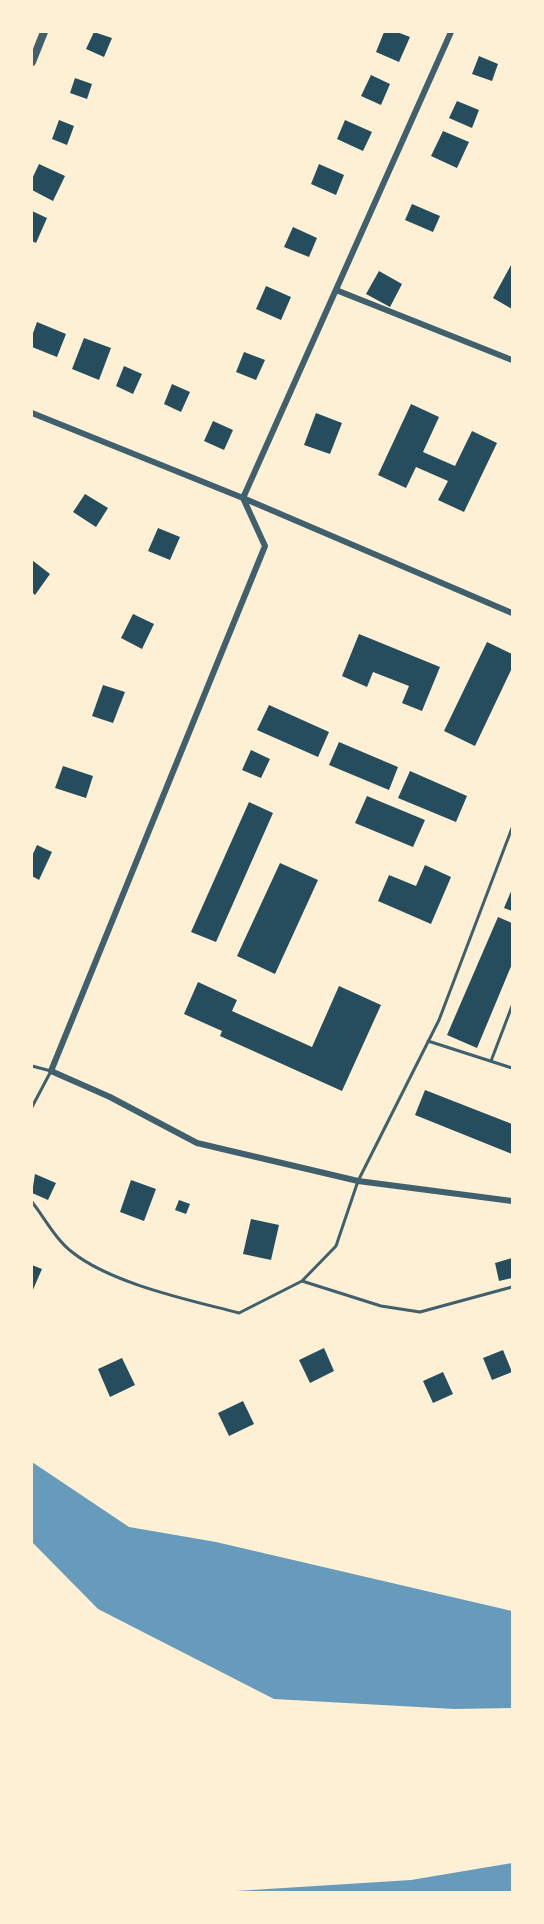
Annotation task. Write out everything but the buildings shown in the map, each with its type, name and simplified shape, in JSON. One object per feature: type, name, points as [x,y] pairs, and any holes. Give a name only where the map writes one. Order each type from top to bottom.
[{"type":"street","points":[[32,62],[44,32]]},
{"type":"street","points":[[451,32],[243,498],[266,546],[51,1071],[110,1097],[197,1143],[358,1181],[513,1201]]},
{"type":"street","points":[[336,290],[513,360]]},
{"type":"street","points":[[32,413],[243,498],[513,613]]},
{"type":"lane","points":[[32,1202],[71,1252],[110,1274],[171,1295],[239,1313],[302,1281],[336,1246],[358,1181],[439,1020],[513,828]]},
{"type":"lane","points":[[491,1061],[513,1006]]},
{"type":"lane","points":[[428,1041],[513,1068]]},
{"type":"lane","points":[[32,1066],[51,1071],[32,1107]]},
{"type":"lane","points":[[302,1281],[381,1306],[420,1312],[513,1287]]},
{"type":"water","points":[[32,1462],[129,1527],[216,1542],[512,1611],[512,1708],[454,1709],[274,1699],[98,1609],[32,1542]]},
{"type":"water","points":[[512,1863],[512,1892],[220,1892],[411,1880]]}]
